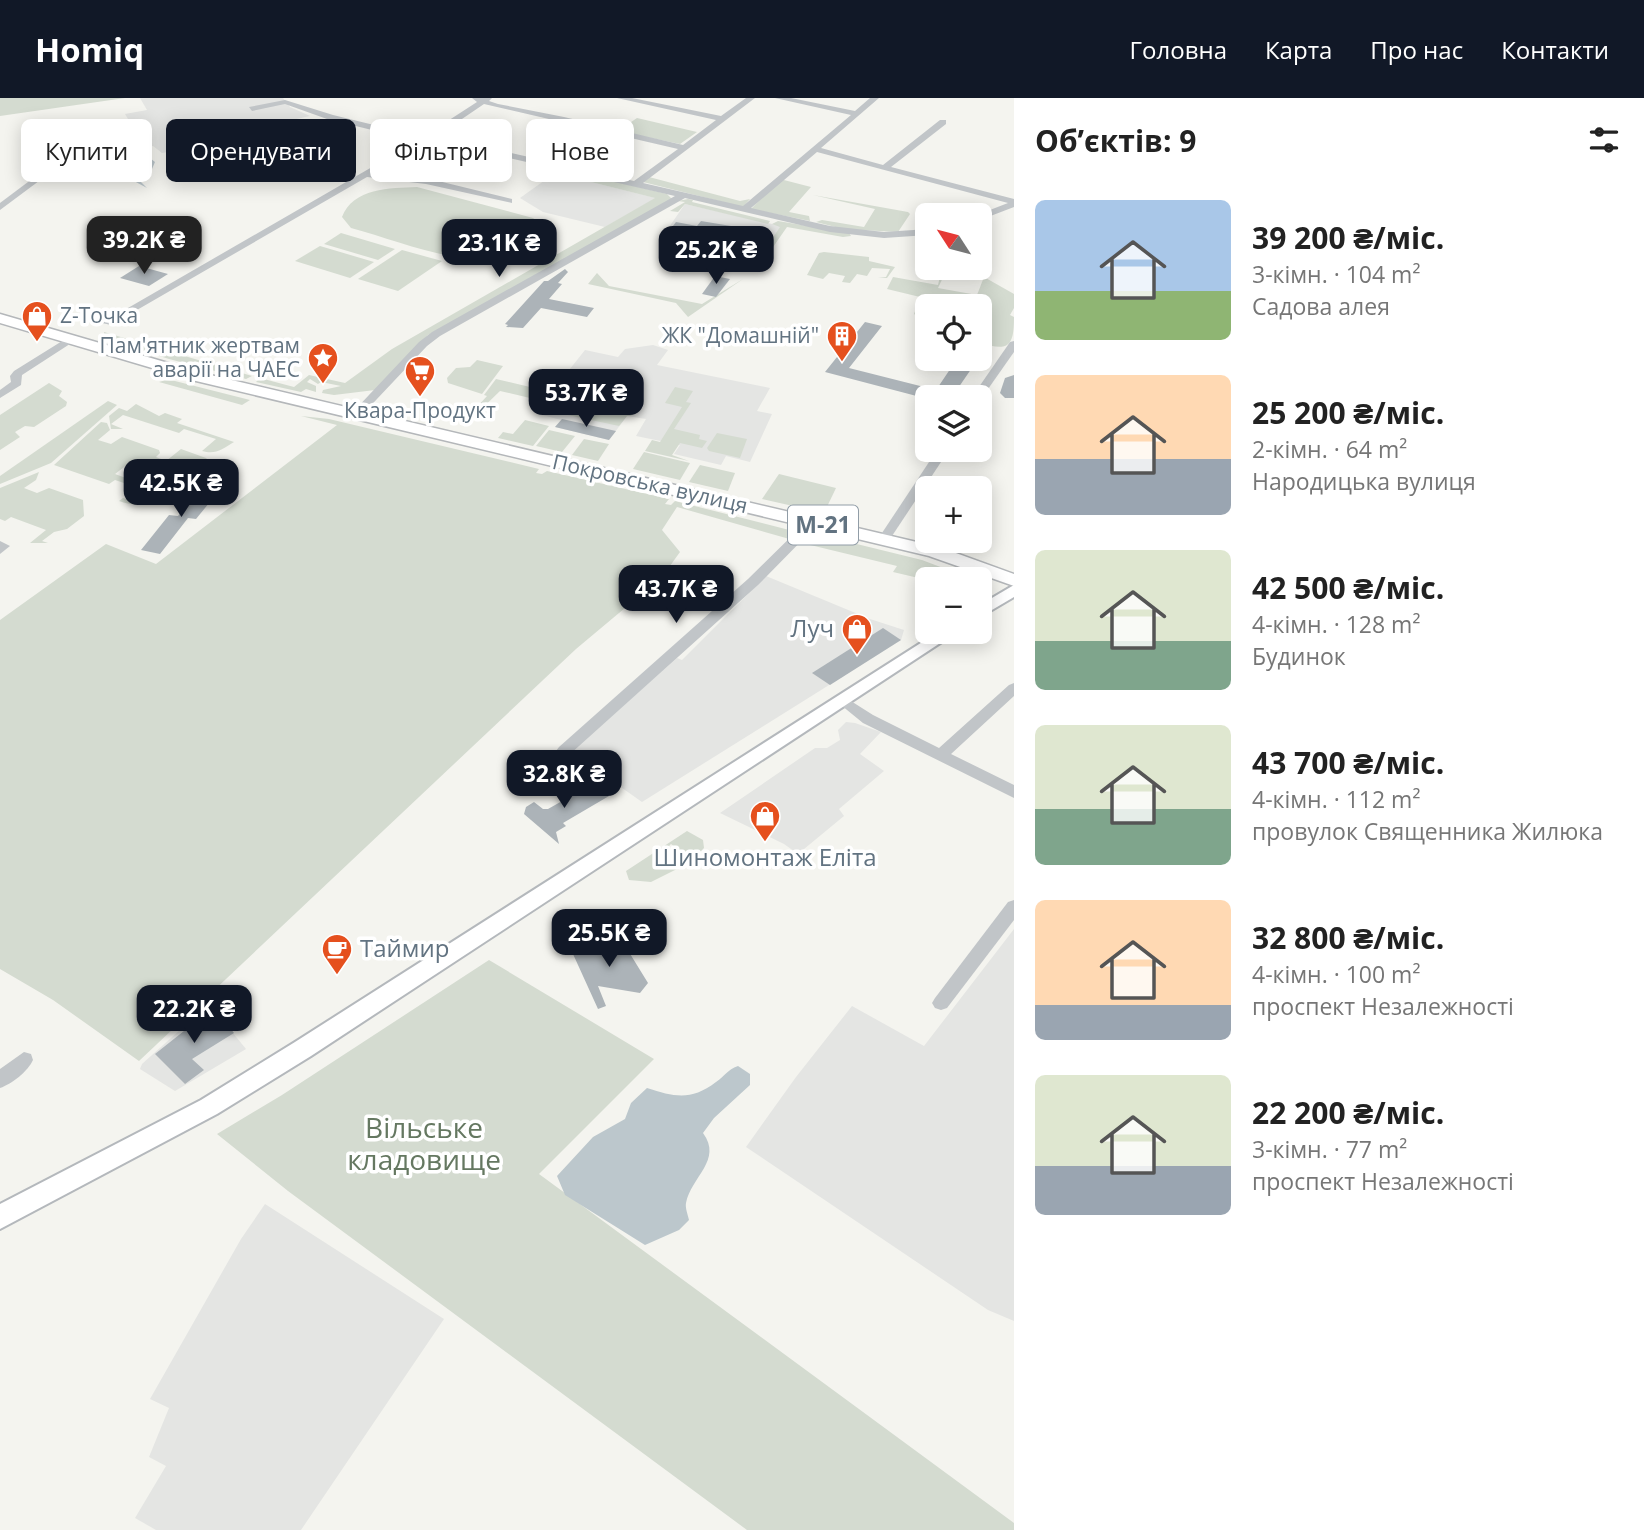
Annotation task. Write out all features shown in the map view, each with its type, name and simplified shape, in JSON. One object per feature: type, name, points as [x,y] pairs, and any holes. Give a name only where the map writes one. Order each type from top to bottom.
[{"type":"highway","name":"Покровська вулиця","points":[[0,318],[202,378],[813,522],[967,562],[1014,580]]},
{"type":"main road","points":[[992,604],[1014,590]]},
{"type":"main road","points":[[0,1217],[209,1107],[931,644]]},
{"type":"street","points":[[470,98],[684,148]]},
{"type":"street","points":[[621,98],[723,119]]},
{"type":"street","points":[[636,184],[751,98]]},
{"type":"street","points":[[779,98],[855,113]]},
{"type":"street","points":[[744,210],[875,98]]},
{"type":"street","points":[[456,119],[485,100]]},
{"type":"street","points":[[252,109],[285,102],[330,117],[370,126]]},
{"type":"street","points":[[884,168],[943,122]]},
{"type":"street","points":[[814,149],[1014,203]]},
{"type":"street","points":[[512,157],[841,231],[915,233]]},
{"type":"street","points":[[107,323],[370,172]]},
{"type":"street","points":[[366,174],[426,181],[509,201]]},
{"type":"street","points":[[0,207],[34,182]]},
{"type":"street","points":[[356,415],[423,344],[436,334],[682,196]]},
{"type":"street","points":[[992,212],[1014,203]]},
{"type":"street","points":[[0,395],[17,383],[15,376],[18,373],[71,340]]},
{"type":"street","points":[[985,385],[1014,344]]},
{"type":"street","points":[[884,540],[935,462]]},
{"type":"street","points":[[564,751],[753,582],[797,541],[813,522]]},
{"type":"street","points":[[942,754],[1014,688]]},
{"type":"street","points":[[843,701],[868,719],[1014,792]]},
{"type":"street","points":[[941,1003],[1014,907]]},
{"type":"street","points":[[0,1080],[24,1060]]},
{"type":"shaded area","points":[[140,98],[283,98],[290,107],[310,116],[297,119],[166,119],[166,152],[162,153],[152,146],[152,119],[128,119],[125,114],[147,110]]},
{"type":"shaded area","points":[[542,182],[591,182],[656,198],[605,227],[543,212],[520,198]]},
{"type":"shaded area","points":[[685,204],[781,226],[751,270],[660,252],[666,244],[667,230]]},
{"type":"shaded area","points":[[653,345],[668,350],[657,365],[770,388],[757,411],[772,414],[750,462],[726,456],[721,465],[674,454],[680,445],[636,436],[646,419],[627,416],[609,440],[555,427],[561,420],[535,413],[585,350],[618,357],[625,349]]},
{"type":"shaded area","points":[[766,576],[870,619],[904,630],[901,640],[642,802],[571,752],[677,658],[682,660]]},
{"type":"shaded area","points":[[846,722],[881,732],[860,754],[884,771],[839,809],[844,816],[798,854],[784,844],[720,813],[815,748],[827,748],[840,740],[838,730]]},
{"type":"shaded area","points":[[1014,929],[1014,1321],[988,1310],[746,1147],[852,1006],[924,1046]]},
{"type":"shaded area","points":[[209,1004],[246,1049],[175,1091],[140,1069],[142,1064]]},
{"type":"shaded area","points":[[738,1066],[750,1074],[750,1085],[714,1118],[703,1133],[708,1143],[708,1160],[686,1203],[689,1220],[679,1230],[645,1245],[565,1195],[557,1176],[593,1137],[625,1119],[631,1103],[647,1088],[666,1094],[691,1095],[707,1088]]},
{"type":"shaded area","points":[[265,1204],[444,1319],[301,1530],[156,1530],[135,1518],[166,1466],[149,1457],[169,1408],[150,1399],[241,1239]]},
{"type":"green space","points":[[0,98],[125,98],[0,116]]},
{"type":"green space","points":[[637,118],[697,132],[680,144],[634,134],[634,120]]},
{"type":"green space","points":[[649,177],[740,201],[750,199],[743,207],[643,182]]},
{"type":"green space","points":[[780,179],[811,187],[789,212],[809,216],[810,221],[751,209]]},
{"type":"green space","points":[[591,182],[618,182],[667,194],[672,199],[428,335],[375,390],[334,395],[322,393],[323,390],[341,386],[321,382],[318,384],[310,379],[307,382],[316,386],[316,392],[306,389],[301,392],[256,382],[260,378],[294,387],[309,375],[345,383],[392,349],[655,198]]},
{"type":"green space","points":[[417,187],[533,218],[543,228],[546,242],[524,254],[501,259],[450,256],[351,228],[342,217],[347,207],[363,195],[384,189]]},
{"type":"green space","points":[[813,195],[910,214],[898,232],[843,229],[816,222],[822,220],[864,227],[875,209]]},
{"type":"green space","points":[[688,199],[770,221],[768,224],[685,204],[678,212],[670,211],[685,202],[678,201]]},
{"type":"green space","points":[[778,221],[849,233],[851,236],[843,237],[787,227],[757,270],[751,270],[780,227],[772,224]]},
{"type":"green space","points":[[341,233],[395,249],[378,260],[324,244]]},
{"type":"green space","points":[[320,246],[374,262],[350,278],[295,261]]},
{"type":"green space","points":[[402,250],[442,261],[398,291],[358,279]]},
{"type":"green space","points":[[819,253],[869,257],[869,261],[895,267],[887,278],[878,278],[886,277],[890,269],[872,268],[867,276],[857,274],[850,283],[842,282],[845,276],[829,273],[823,279],[807,275]]},
{"type":"green space","points":[[597,273],[609,286],[702,304],[743,279],[688,317],[676,303],[588,284]]},
{"type":"green space","points":[[893,277],[938,285],[942,280],[938,288],[971,294],[915,296],[887,289]]},
{"type":"green space","points":[[983,280],[989,280],[1014,294],[1014,308],[1010,315],[1014,317],[1013,335],[1008,344],[992,346],[992,294],[977,294]]},
{"type":"green space","points":[[104,332],[252,376],[246,379],[169,359],[105,339]]},
{"type":"green space","points":[[477,360],[503,366],[482,394],[448,383],[447,378],[456,368],[470,367]]},
{"type":"green space","points":[[496,379],[530,387],[536,392],[530,398],[500,391],[468,422],[464,421],[487,396],[484,395]]},
{"type":"green space","points":[[166,380],[250,400],[242,405],[159,382]]},
{"type":"green space","points":[[49,383],[62,391],[59,396],[67,402],[66,406],[34,427],[25,426],[15,432],[20,437],[0,450],[0,415]]},
{"type":"green space","points":[[585,386],[644,399],[619,426],[563,414]]},
{"type":"green space","points":[[675,387],[693,391],[686,402],[691,403],[674,429],[700,435],[699,439],[707,441],[702,448],[680,443],[672,455],[689,461],[645,451],[652,440],[660,442],[682,407],[665,403]]},
{"type":"green space","points":[[108,401],[117,405],[51,463],[0,484],[0,476]]},
{"type":"green space","points":[[136,404],[159,416],[165,413],[182,419],[177,423],[234,442],[215,452],[202,451],[216,439],[184,429],[179,433],[123,415],[111,424],[123,429],[111,429],[109,416],[119,408],[127,411]]},
{"type":"green space","points":[[301,416],[329,419],[539,469],[536,473],[547,471],[669,499],[665,504],[671,505],[675,501],[797,532],[793,540],[677,507],[662,530],[680,552],[662,577],[576,649],[139,1061],[53,1000],[0,969],[0,620],[106,544],[156,564],[337,425]]},
{"type":"green space","points":[[525,420],[549,426],[533,446],[498,438],[503,432],[513,434]]},
{"type":"green space","points":[[101,422],[107,423],[110,430],[98,440],[111,444],[122,437],[159,450],[160,453],[156,457],[166,461],[181,449],[209,461],[167,489],[132,476],[131,473],[141,465],[132,461],[115,474],[164,492],[143,503],[119,501],[123,498],[134,502],[148,491],[115,480],[109,484],[54,465]]},
{"type":"green space","points":[[549,430],[575,436],[562,452],[536,446]]},
{"type":"green space","points":[[717,433],[747,439],[740,458],[709,451],[707,448]]},
{"type":"green space","points":[[584,439],[609,444],[598,461],[572,455]]},
{"type":"green space","points":[[644,452],[690,463],[680,480],[633,469]]},
{"type":"green space","points":[[700,465],[735,473],[728,491],[689,482]]},
{"type":"green space","points":[[39,472],[36,480],[24,488],[37,493],[49,488],[83,500],[84,516],[67,529],[54,532],[42,541],[48,543],[30,543],[46,530],[11,517],[5,521],[0,519],[0,488]]},
{"type":"green space","points":[[779,474],[836,488],[824,513],[762,499]]},
{"type":"green space","points":[[816,534],[940,567],[915,567],[915,577],[893,572],[897,566],[802,543]]},
{"type":"green space","points":[[687,831],[703,840],[704,848],[692,860],[671,844],[668,847],[685,859],[676,865],[679,868],[651,882],[629,880],[626,871]]},
{"type":"green space","name":"Вільське кладовище","points":[[489,960],[654,1059],[539,1174],[1014,1523],[1014,1530],[747,1530],[288,1191],[217,1134],[282,1095]]},
{"type":"building","points":[[701,221],[761,231],[751,245],[703,237],[693,250],[660,243],[676,222],[697,226]]},
{"type":"building","points":[[139,266],[168,274],[149,286],[120,278]]},
{"type":"building","points":[[565,269],[568,272],[558,283],[562,284],[549,299],[594,308],[587,317],[541,308],[523,328],[506,327],[508,325],[505,324],[544,281]]},
{"type":"building","points":[[715,276],[730,279],[716,297],[702,294]]},
{"type":"building","name":"ЖК \"Домашній\"","points":[[865,322],[882,326],[849,368],[916,385],[915,396],[825,372]]},
{"type":"building","name":"ЖК \"Домашній\"","points":[[949,371],[970,371],[960,385],[939,385]]},
{"type":"building","points":[[1014,375],[1014,398],[1005,398],[1000,393],[1005,378]]},
{"type":"building","points":[[562,419],[616,431],[609,440],[555,427]]},
{"type":"building","points":[[205,483],[223,486],[196,519],[188,518],[160,554],[141,550],[169,515],[178,516]]},
{"type":"building","name":"Луч","points":[[883,628],[901,640],[830,685],[812,673]]},
{"type":"building","points":[[594,783],[609,796],[563,823],[566,826],[556,832],[559,844],[524,814],[526,807],[534,802],[543,809],[548,809]]},
{"type":"building","points":[[588,939],[624,944],[648,983],[640,993],[598,986],[606,1006],[598,1009],[573,954],[589,952]]},
{"type":"building","points":[[213,1008],[234,1033],[192,1059],[204,1070],[185,1084],[155,1054]]},
{"type":"place","name":"Z-Точка","points":[[37,343]]},
{"type":"place","name":"ЖК \"Домашній\"","points":[[842,363]]},
{"type":"place","name":"Пам'ятник жертвам аварії на ЧАЕС","points":[[323,385]]},
{"type":"place","name":"Квара-Продукт","points":[[420,398]]},
{"type":"place","name":"Луч","points":[[857,656]]},
{"type":"place","name":"Шиномонтаж Еліта","points":[[765,843]]},
{"type":"place","name":"Таймир","points":[[337,976]]}]
